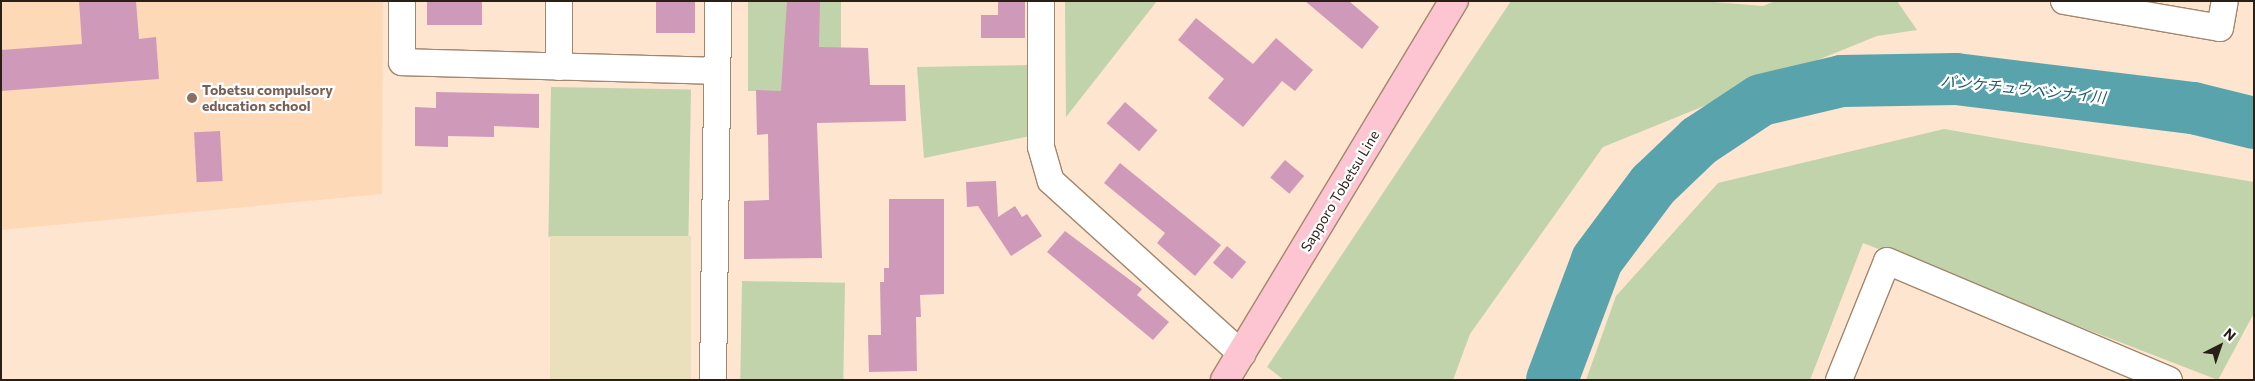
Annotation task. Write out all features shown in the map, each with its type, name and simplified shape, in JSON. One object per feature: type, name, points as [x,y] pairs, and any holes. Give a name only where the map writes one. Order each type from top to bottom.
[{"type":"main road","name":"Sapporo Tobetsu Line","points":[[1225,380],[1454,1]]},
{"type":"street","points":[[402,1],[402,62],[717,72]]},
{"type":"street","points":[[559,1],[559,67]]},
{"type":"street","points":[[713,380],[718,1]]},
{"type":"street","points":[[1041,1],[1041,147],[1051,181],[1242,354]]},
{"type":"street","points":[[2064,1],[2220,28],[2225,1]]},
{"type":"street","points":[[1840,380],[1887,261],[2169,380]]},
{"type":"shaded area","name":"Tobetsu compulsory education school","points":[[1,1],[383,1],[382,194],[1,230]]},
{"type":"green space","points":[[748,1],[841,1],[841,91],[748,91]]},
{"type":"green space","points":[[1065,1],[1157,1],[1066,117]]},
{"type":"green space","points":[[1511,1],[1701,1],[1763,6],[1775,1],[1897,1],[1917,30],[1877,36],[1603,147],[1470,334],[1453,380],[1284,380],[1267,367]]},
{"type":"green space","points":[[1030,65],[1030,136],[924,158],[917,67]]},
{"type":"green space","points":[[551,87],[691,89],[688,239],[548,237]]},
{"type":"green space","points":[[1944,129],[2254,182],[2254,313],[2218,380],[1863,243],[1810,380],[1586,380],[1616,296],[1718,183]]},
{"type":"green space","points":[[742,281],[845,283],[843,380],[740,380]]},
{"type":"sand","points":[[550,236],[691,236],[691,380],[550,380]]},
{"type":"building","points":[[79,1],[136,1],[139,39],[156,37],[159,79],[1,91],[1,50],[82,44]]},
{"type":"building","points":[[427,1],[482,1],[482,25],[427,25]]},
{"type":"building","points":[[656,1],[695,1],[695,33],[656,33]]},
{"type":"building","points":[[787,1],[820,1],[819,47],[868,48],[870,85],[905,85],[906,121],[817,123],[822,258],[744,259],[744,201],[769,200],[768,134],[757,135],[756,90],[781,91]]},
{"type":"building","points":[[998,1],[1025,1],[1025,38],[981,38],[981,15],[998,15]]},
{"type":"building","points":[[1305,1],[1349,1],[1379,27],[1362,49]]},
{"type":"building","points":[[1196,18],[1253,64],[1276,38],[1313,70],[1295,91],[1282,81],[1243,127],[1208,98],[1224,79],[1178,40]]},
{"type":"building","points":[[436,92],[539,94],[539,128],[494,126],[494,137],[448,136],[448,147],[415,146],[415,107],[436,108]]},
{"type":"building","points":[[1125,102],[1157,130],[1139,151],[1107,123]]},
{"type":"building","points":[[220,131],[223,181],[197,182],[194,132]]},
{"type":"building","points":[[1285,160],[1304,176],[1289,194],[1270,178]]},
{"type":"building","points":[[1120,163],[1221,245],[1195,276],[1157,243],[1165,233],[1104,183]]},
{"type":"building","points":[[996,181],[998,217],[1015,206],[1022,217],[1027,214],[1042,236],[1011,256],[978,206],[967,207],[966,182]]},
{"type":"building","points":[[889,199],[944,199],[944,294],[920,295],[921,317],[916,317],[917,371],[869,372],[868,335],[881,335],[880,282],[884,282],[884,268],[889,268]]},
{"type":"building","points":[[1065,231],[1142,289],[1137,295],[1169,322],[1153,340],[1047,252]]},
{"type":"building","points":[[1227,246],[1246,262],[1232,279],[1213,263]]},
{"type":"waterway","name":"パンケチュウベシナイ川","points":[[1552,380],[1597,260],[1653,185],[1699,141],[1761,100],[1842,81],[1956,79],[2193,108],[2254,123]]},
{"type":"place","name":"Tobetsu compulsory education school","points":[[192,98]]}]
